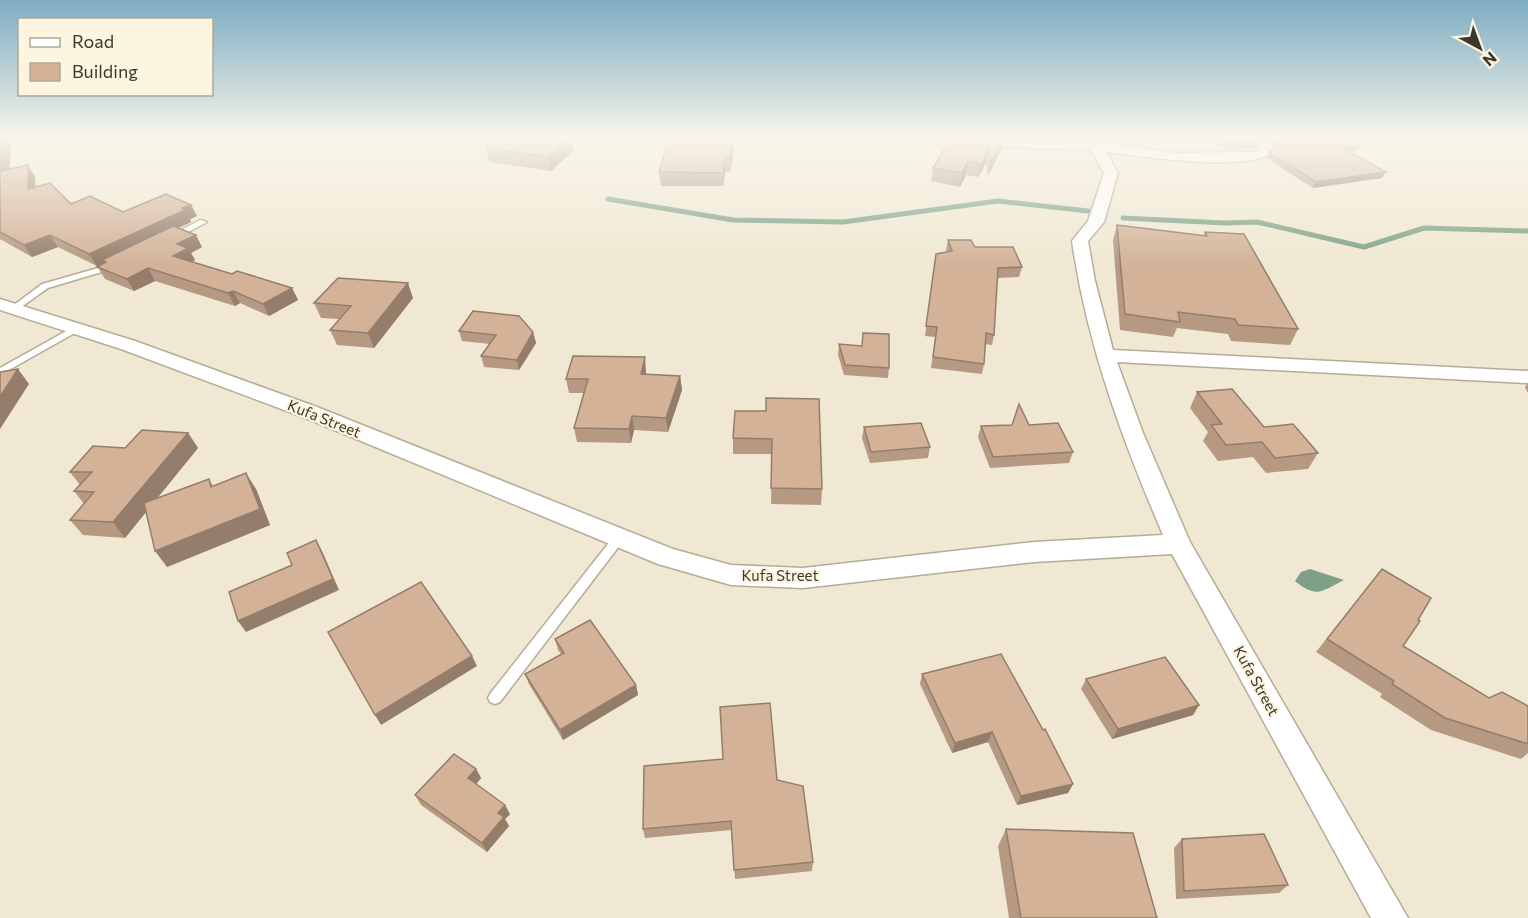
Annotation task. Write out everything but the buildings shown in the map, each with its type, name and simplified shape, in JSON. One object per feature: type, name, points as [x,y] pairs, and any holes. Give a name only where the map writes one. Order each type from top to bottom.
[{"type":"street","points":[[1109,181],[1096,222],[1080,241],[1088,296],[1104,356],[1147,472],[1179,544]]},
{"type":"street","name":"Kufa Street","points":[[7,306],[128,345],[310,412],[667,557],[731,575],[803,578],[1034,552],[1179,544],[1390,918]]},
{"type":"street","points":[[1104,356],[1528,377]]},
{"type":"lane","points":[[163,241],[203,222]]},
{"type":"lane","points":[[7,306],[45,286],[102,270],[122,261]]},
{"type":"lane","points":[[0,372],[77,328]]},
{"type":"lane","points":[[495,698],[619,538]]},
{"type":"shaded area","points":[[1310,569],[1344,580],[1325,590],[1309,590],[1295,581],[1301,572]]},
{"type":"waterway","points":[[608,199],[733,220],[843,222],[998,201],[1088,211]]},
{"type":"waterway","points":[[1123,218],[1225,223],[1257,222],[1364,247],[1424,228],[1528,231]]}]
